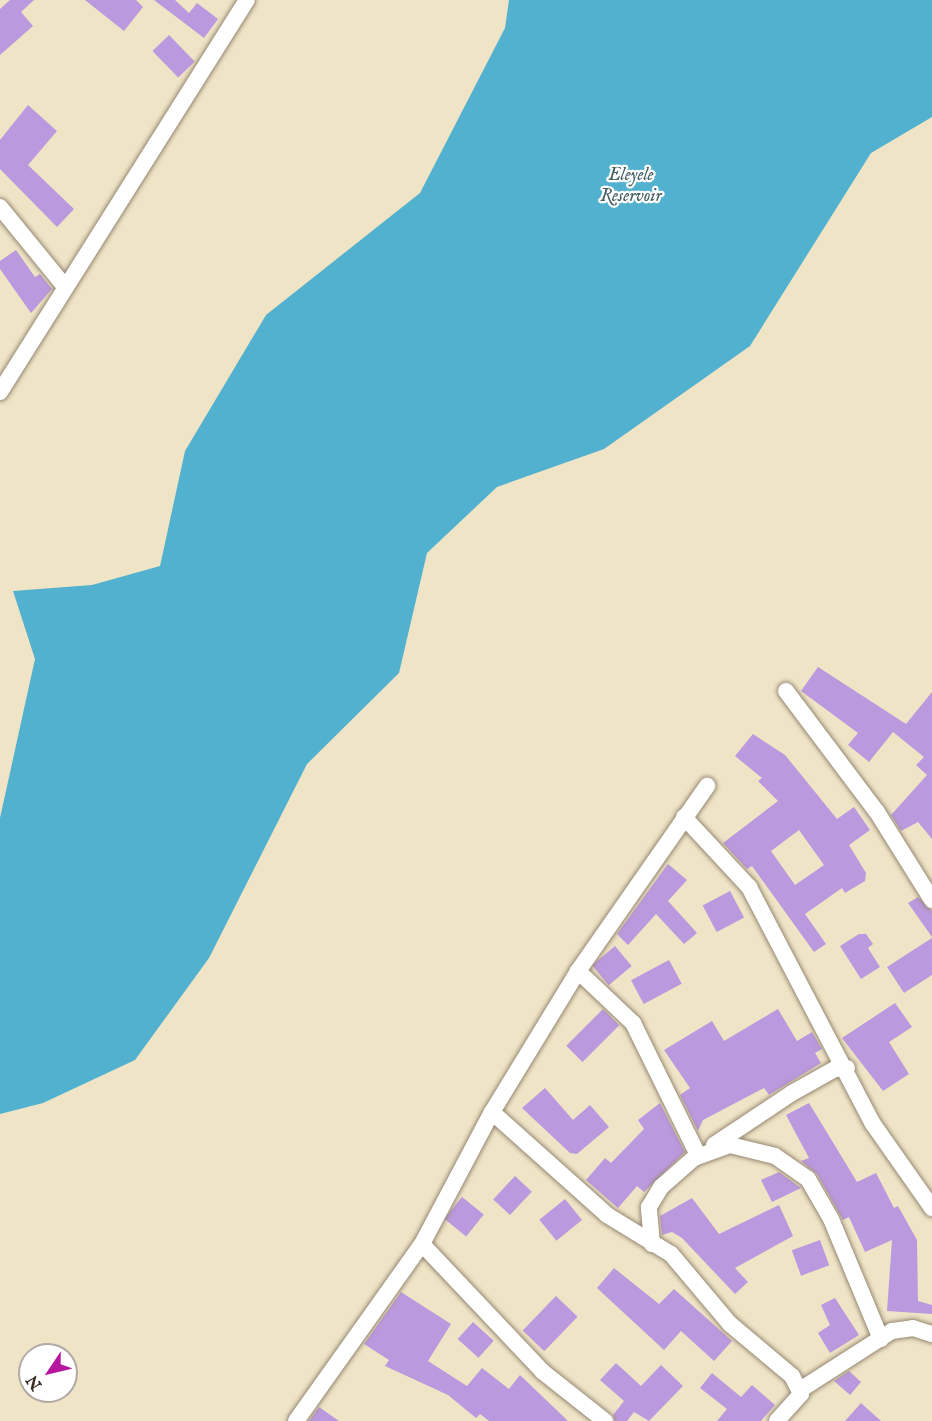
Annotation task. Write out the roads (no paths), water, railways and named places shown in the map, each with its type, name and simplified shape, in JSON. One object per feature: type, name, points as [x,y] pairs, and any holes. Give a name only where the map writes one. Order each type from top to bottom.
[{"type":"street","points":[[0,392],[247,0]]},
{"type":"street","points":[[0,207],[66,288]]},
{"type":"street","points":[[786,691],[878,812],[932,900]]},
{"type":"street","points":[[296,1421],[422,1244],[492,1112],[578,971],[707,786]]},
{"type":"street","points":[[684,817],[749,887],[847,1068],[873,1124],[932,1208]]},
{"type":"street","points":[[578,971],[633,1023],[703,1152]]},
{"type":"street","points":[[652,1244],[649,1207],[661,1186],[703,1152],[792,1093],[847,1068]]},
{"type":"street","points":[[492,1112],[572,1187],[652,1244],[671,1254],[730,1324],[792,1376],[800,1390],[798,1401],[777,1421]]},
{"type":"street","points":[[703,1152],[745,1145],[794,1165],[808,1179],[831,1219],[880,1339]]},
{"type":"street","points":[[422,1244],[543,1372],[604,1421]]},
{"type":"street","points":[[800,1390],[901,1328],[932,1334]]},
{"type":"water","name":"Eleyele Reservoir","points":[[509,0],[932,0],[932,117],[871,153],[750,346],[604,449],[497,487],[427,553],[399,673],[307,764],[209,958],[135,1060],[43,1103],[0,1114],[0,818],[35,659],[13,591],[92,585],[160,566],[185,451],[266,315],[420,193],[505,28]]}]
